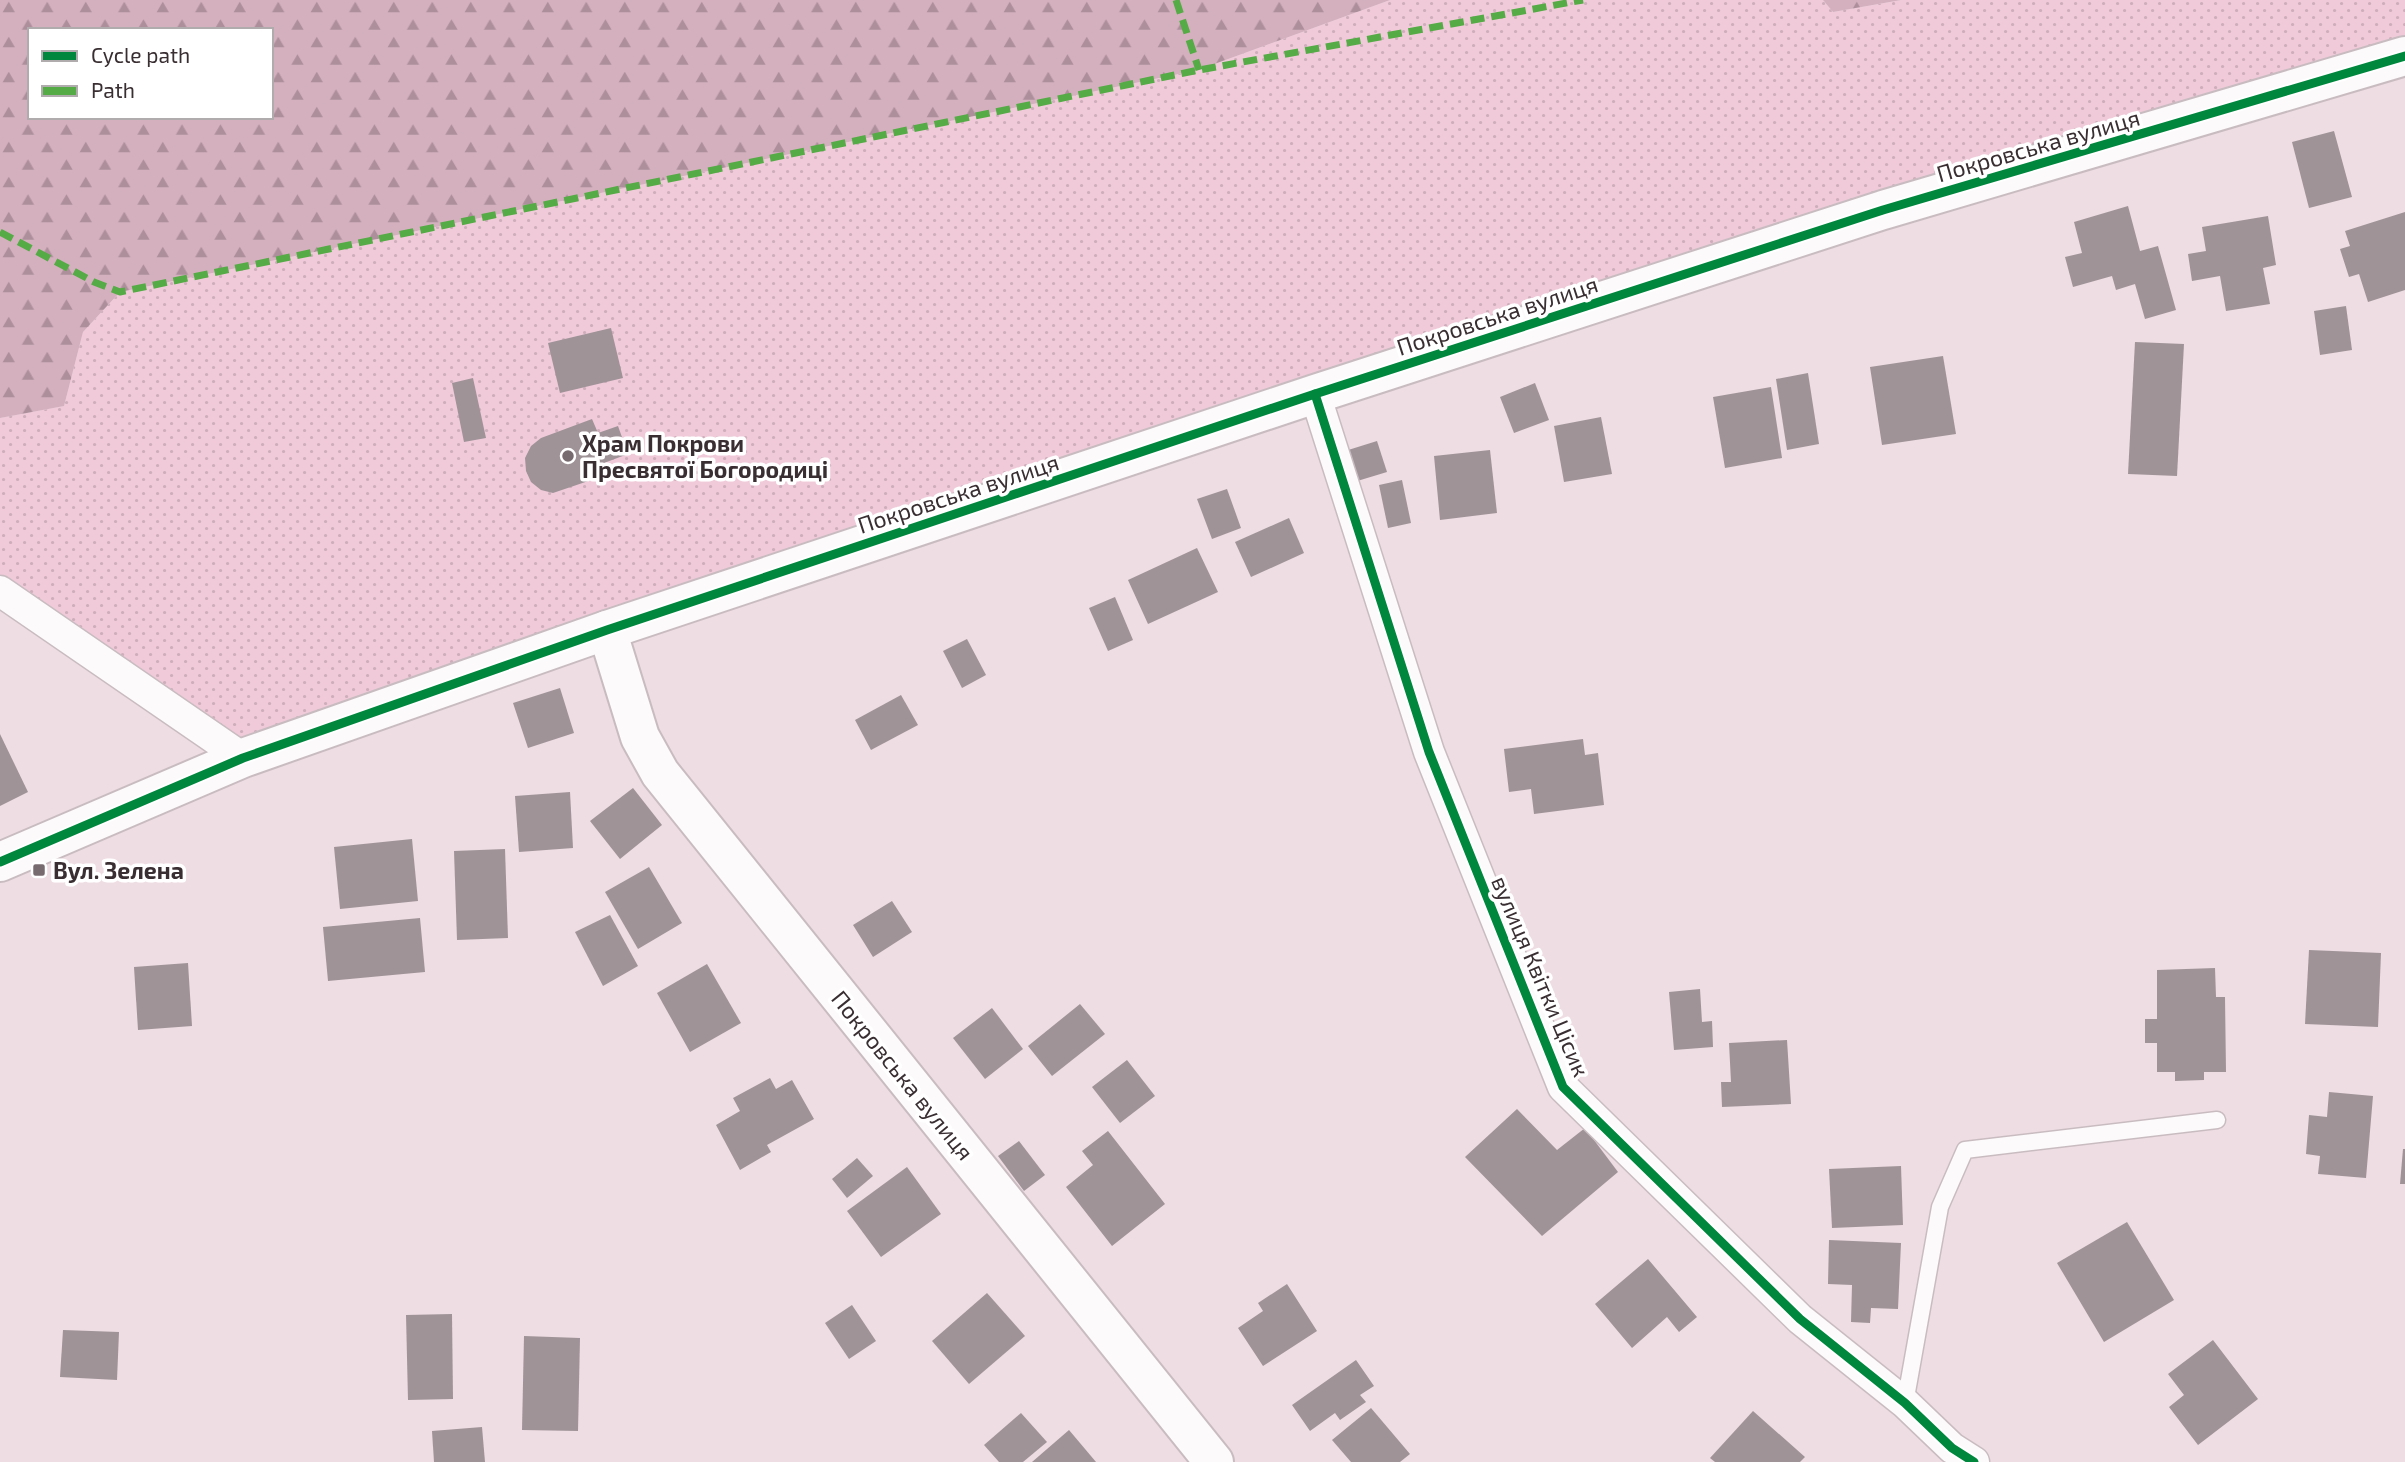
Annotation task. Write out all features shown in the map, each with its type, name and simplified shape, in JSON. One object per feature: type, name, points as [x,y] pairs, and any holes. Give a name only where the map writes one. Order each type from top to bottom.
[{"type":"street","name":"Покровська вулиця","points":[[1214,1462],[660,774],[640,737],[607,630],[1315,394],[1883,211],[2405,56]]},
{"type":"street","name":"вулиця Квітки Цісик","points":[[1315,394],[1429,752],[1563,1087],[1800,1319],[1905,1403],[1952,1448],[1974,1462]]},
{"type":"street","points":[[0,591],[243,758]]},
{"type":"street","points":[[0,862],[243,758],[607,630]]},
{"type":"lane","points":[[1905,1403],[1940,1207],[1965,1150],[2217,1120]]},
{"type":"shaded area","points":[[1390,0],[1823,0],[1833,12],[1901,0],[2405,0],[2405,56],[243,758],[0,591],[0,418],[64,406],[83,332],[120,292],[1198,70]]},
{"type":"green space","points":[[0,0],[1390,0],[1198,70],[120,292],[83,332],[64,406],[0,418]]},
{"type":"green space","points":[[1823,0],[1901,0],[1833,12]]},
{"type":"building","points":[[2334,131],[2352,197],[2309,208],[2292,142]]},
{"type":"building","points":[[2128,206],[2140,251],[2158,246],[2176,310],[2145,319],[2135,284],[2116,290],[2112,276],[2073,287],[2065,257],[2082,253],[2074,222]]},
{"type":"building","points":[[2405,212],[2405,290],[2368,302],[2359,274],[2349,277],[2340,249],[2350,246],[2345,231]]},
{"type":"building","points":[[2268,216],[2276,265],[2263,268],[2270,304],[2226,311],[2220,276],[2192,281],[2188,254],[2206,251],[2202,227]]},
{"type":"building","points":[[2346,306],[2352,350],[2320,355],[2314,311]]},
{"type":"building","points":[[611,328],[623,378],[560,393],[548,343]]},
{"type":"building","points":[[2135,342],[2184,344],[2177,476],[2128,474]]},
{"type":"building","points":[[1943,356],[1956,434],[1882,445],[1870,367]]},
{"type":"building","points":[[1808,373],[1819,444],[1787,450],[1776,379]]},
{"type":"building","points":[[473,378],[486,438],[464,442],[452,383]]},
{"type":"building","points":[[1535,383],[1549,420],[1514,433],[1500,397]]},
{"type":"building","points":[[1771,387],[1782,458],[1725,468],[1713,397]]},
{"type":"building","points":[[1601,417],[1612,474],[1564,482],[1554,426]]},
{"type":"building","points":[[592,419],[598,433],[618,426],[628,454],[604,463],[609,474],[553,493],[541,490],[531,482],[526,471],[525,458],[531,446],[541,438]]},
{"type":"building","points":[[1377,441],[1387,472],[1354,482],[1345,451]]},
{"type":"building","points":[[1490,450],[1497,513],[1440,520],[1434,456]]},
{"type":"building","points":[[1402,480],[1411,523],[1388,528],[1379,485]]},
{"type":"building","points":[[1227,489],[1241,528],[1212,539],[1197,499]]},
{"type":"building","points":[[1289,518],[1304,553],[1251,577],[1235,542]]},
{"type":"building","points":[[1197,548],[1218,592],[1148,624],[1128,580]]},
{"type":"building","points":[[1115,597],[1133,640],[1108,651],[1089,608]]},
{"type":"building","points":[[967,639],[986,675],[962,688],[943,651]]},
{"type":"building","points":[[560,688],[574,733],[528,748],[513,703]]},
{"type":"building","points":[[901,695],[918,725],[871,750],[855,720]]},
{"type":"building","points":[[0,734],[28,792],[0,806]]},
{"type":"building","points":[[1583,739],[1585,755],[1598,753],[1604,805],[1534,814],[1531,789],[1509,792],[1504,749]]},
{"type":"building","points":[[633,788],[662,825],[620,859],[590,821]]},
{"type":"building","points":[[570,792],[573,848],[519,852],[515,796]]},
{"type":"building","points":[[412,839],[418,901],[340,909],[334,847]]},
{"type":"building","points":[[505,849],[508,938],[457,940],[454,851]]},
{"type":"building","points":[[649,867],[682,923],[638,949],[605,892]]},
{"type":"building","points":[[892,901],[912,932],[873,957],[853,925]]},
{"type":"building","points":[[610,915],[638,966],[603,986],[575,932]]},
{"type":"building","points":[[420,918],[425,972],[328,981],[323,927]]},
{"type":"building","points":[[2309,950],[2381,953],[2378,1027],[2305,1024]]},
{"type":"building","points":[[188,963],[192,1026],[138,1030],[134,967]]},
{"type":"building","points":[[707,964],[741,1023],[690,1052],[657,993]]},
{"type":"building","points":[[2215,968],[2216,997],[2225,997],[2226,1072],[2204,1072],[2204,1080],[2175,1081],[2175,1072],[2157,1072],[2157,1043],[2145,1043],[2145,1019],[2157,1019],[2157,970]]},
{"type":"building","points":[[1700,989],[1702,1022],[1712,1021],[1713,1047],[1674,1050],[1669,992]]},
{"type":"building","points":[[1080,1004],[1105,1034],[1052,1076],[1028,1046]]},
{"type":"building","points":[[992,1008],[1023,1049],[985,1079],[953,1038]]},
{"type":"building","points":[[1787,1040],[1791,1104],[1722,1107],[1721,1082],[1731,1082],[1729,1043]]},
{"type":"building","points":[[1127,1060],[1155,1096],[1120,1123],[1092,1087]]},
{"type":"building","points":[[770,1078],[776,1089],[792,1080],[814,1119],[767,1145],[771,1152],[740,1170],[716,1125],[740,1111],[733,1098]]},
{"type":"building","points":[[2329,1092],[2373,1096],[2366,1178],[2318,1174],[2320,1156],[2306,1154],[2309,1115],[2327,1117]]},
{"type":"building","points":[[1517,1109],[1557,1150],[1585,1128],[1618,1172],[1542,1236],[1465,1157]]},
{"type":"building","points":[[1108,1131],[1165,1204],[1112,1246],[1066,1187],[1093,1165],[1082,1151]]},
{"type":"building","points":[[1019,1141],[1045,1175],[1024,1191],[998,1156]]},
{"type":"building","points":[[2403,1149],[2405,1184],[2400,1184]]},
{"type":"building","points":[[857,1158],[873,1176],[847,1198],[832,1179]]},
{"type":"building","points":[[1901,1166],[1903,1225],[1832,1228],[1829,1169]]},
{"type":"building","points":[[907,1167],[941,1214],[881,1257],[847,1211]]},
{"type":"building","points":[[2127,1222],[2174,1300],[2104,1342],[2057,1263]]},
{"type":"building","points":[[1829,1240],[1901,1243],[1898,1309],[1871,1308],[1870,1323],[1851,1322],[1852,1285],[1828,1284]]},
{"type":"building","points":[[1648,1259],[1697,1317],[1679,1332],[1667,1317],[1632,1348],[1595,1304]]},
{"type":"building","points":[[1287,1284],[1317,1331],[1263,1366],[1238,1328],[1263,1311],[1258,1303]]},
{"type":"building","points":[[987,1293],[1025,1336],[969,1384],[932,1341]]},
{"type":"building","points":[[852,1305],[876,1341],[849,1359],[825,1323]]},
{"type":"building","points":[[452,1314],[453,1399],[408,1400],[406,1315]]},
{"type":"building","points":[[63,1330],[119,1332],[117,1380],[60,1377]]},
{"type":"building","points":[[524,1336],[580,1338],[578,1431],[522,1430]]},
{"type":"building","points":[[2213,1340],[2258,1399],[2198,1445],[2169,1407],[2184,1395],[2168,1374]]},
{"type":"building","points":[[1356,1360],[1374,1386],[1360,1395],[1366,1402],[1340,1420],[1335,1413],[1310,1431],[1292,1405]]},
{"type":"building","points":[[1371,1408],[1410,1454],[1400,1462],[1351,1462],[1332,1440]]},
{"type":"building","points":[[1753,1411],[1805,1457],[1800,1462],[1715,1462],[1710,1458]]},
{"type":"building","points":[[1021,1413],[1047,1442],[1023,1462],[999,1462],[984,1445]]},
{"type":"building","points":[[482,1427],[485,1462],[434,1462],[432,1431]]},
{"type":"building","points":[[1069,1430],[1096,1462],[1032,1462]]},
{"type":"marked path","points":[[1176,0],[1199,70]]},
{"type":"marked path","points":[[0,232],[94,282],[120,292],[1199,70],[1583,0]]},
{"type":"cycle path","points":[[0,862],[243,758],[607,630],[1315,394],[1883,210],[2405,56]]},
{"type":"cycle path","points":[[1315,394],[1429,752],[1563,1087],[1800,1319],[1905,1403],[1952,1448],[1974,1462]]},
{"type":"place","name":"Храм Покрови Пресвятої Богородиці","points":[[568,456]]},
{"type":"place","name":"Вул. Зелена","points":[[39,870]]}]
